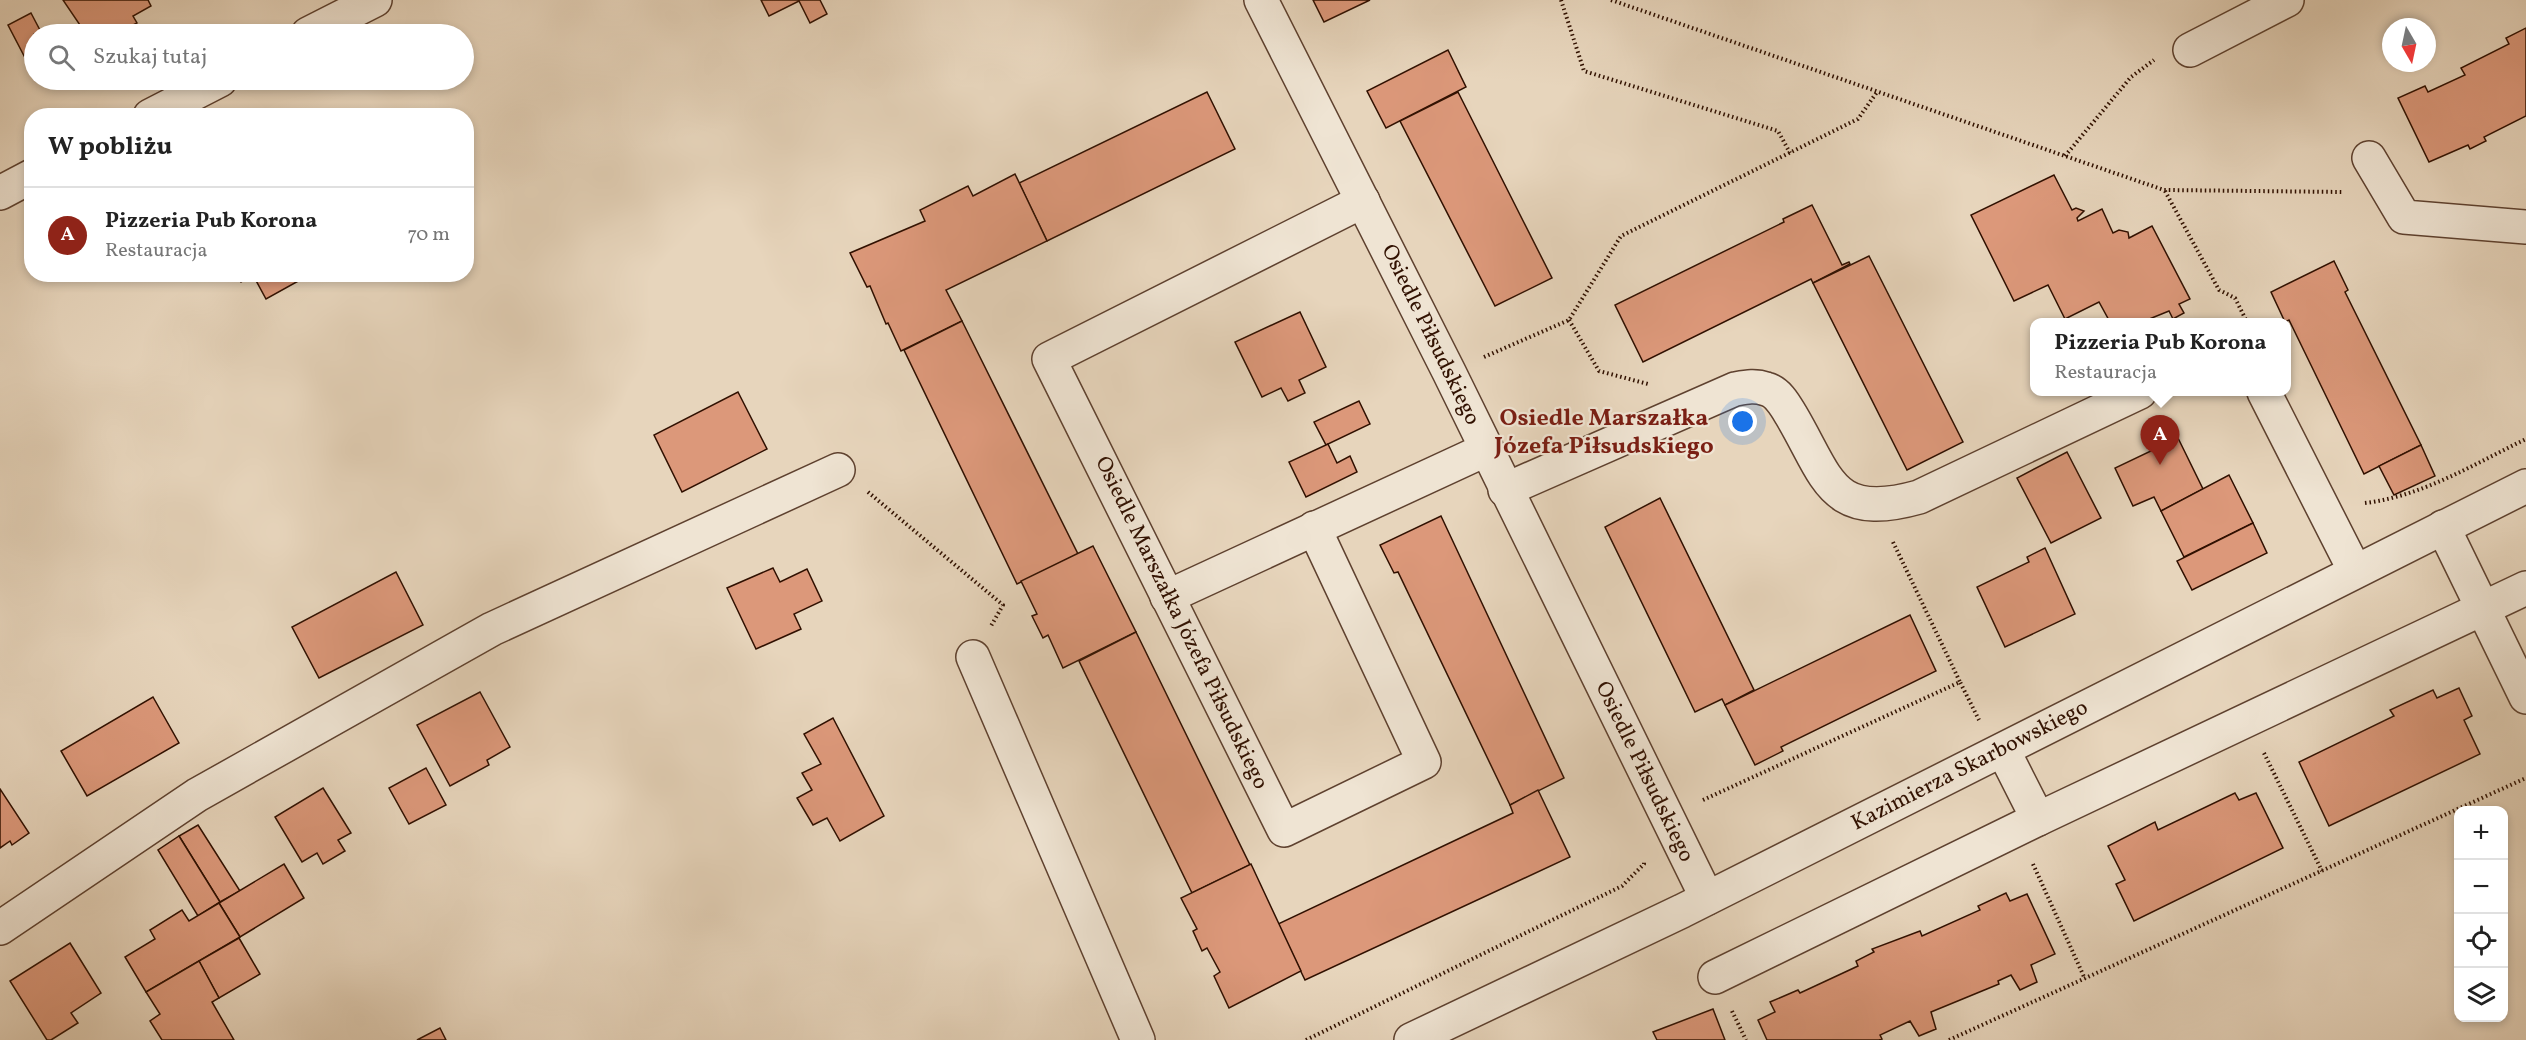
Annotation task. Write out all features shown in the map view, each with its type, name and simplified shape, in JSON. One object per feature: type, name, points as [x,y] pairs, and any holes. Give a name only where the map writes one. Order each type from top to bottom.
[{"type":"street","points":[[328,24],[375,0]]},
{"type":"street","name":"Osiedle Piłsudskiego","points":[[1261,0],[1449,372],[1665,817],[1707,898]]},
{"type":"street","points":[[2190,50],[2287,0]]},
{"type":"street","points":[[166,108],[201,90]]},
{"type":"street","points":[[2369,158],[2404,217],[2526,228]]},
{"type":"street","points":[[0,193],[24,180]]},
{"type":"street","name":"Osiedle Marszałka Józefa Piłsudskiego","points":[[1314,528],[1424,762],[1284,830],[1049,360],[1363,201]]},
{"type":"street","points":[[1505,490],[1735,389],[1754,386],[1769,389],[1782,399],[1826,480],[1838,492],[1875,504],[1897,503],[1919,497],[2132,396]]},
{"type":"street","points":[[2266,396],[2355,571]]},
{"type":"street","points":[[1167,597],[1485,450]]},
{"type":"street","points":[[0,928],[197,795],[492,629],[838,470]]},
{"type":"street","name":"Kazimierza Skarbowskiego","points":[[1411,1040],[1707,898],[2526,486]]},
{"type":"street","points":[[2443,527],[2526,697]]},
{"type":"street","points":[[1715,978],[2027,824],[2526,588]]},
{"type":"street","points":[[973,657],[1138,1040]]},
{"type":"street","points":[[2003,750],[2027,824]]},
{"type":"path","points":[[1561,0],[1584,71],[1778,131],[1790,153]]},
{"type":"path","points":[[1611,0],[2164,190],[2389,192]]},
{"type":"path","points":[[2065,156],[2139,69],[2181,47],[2190,50]]},
{"type":"path","points":[[1449,372],[1569,320],[1621,236],[1858,119],[1877,92]]},
{"type":"path","points":[[2164,190],[2219,290],[2235,298],[2245,318]]},
{"type":"path","points":[[1569,320],[1599,371],[1674,391],[1686,411]]},
{"type":"path","points":[[2338,536],[2345,512],[2355,504],[2393,500],[2420,490],[2526,439]]},
{"type":"path","points":[[838,470],[851,478],[1003,605],[973,657]]},
{"type":"path","points":[[1875,504],[1980,720],[1990,715]]},
{"type":"path","points":[[1665,817],[1960,682]]},
{"type":"path","points":[[2248,720],[2322,871]]},
{"type":"path","points":[[1949,1040],[2526,778]]},
{"type":"path","points":[[2027,824],[2085,979]]},
{"type":"path","points":[[1306,1040],[1622,886],[1644,864],[1643,854]]},
{"type":"building","points":[[63,0],[148,0],[151,6],[133,16],[137,23],[135,24],[79,24]]},
{"type":"building","points":[[761,0],[820,0],[827,14],[810,23],[799,1],[769,16]]},
{"type":"building","points":[[1313,0],[1370,0],[1324,22]]},
{"type":"building","points":[[31,13],[37,24],[24,24],[24,56],[8,25]]},
{"type":"building","points":[[2526,28],[2526,116],[2484,137],[2486,141],[2470,149],[2468,145],[2429,162],[2398,98],[2425,86],[2428,92],[2465,75],[2461,68],[2509,44],[2506,38]]},
{"type":"building","points":[[1448,50],[1466,87],[1386,128],[1367,91]]},
{"type":"building","points":[[1207,92],[1235,149],[1047,241],[1019,183]]},
{"type":"building","points":[[1458,92],[1552,278],[1495,306],[1400,121]]},
{"type":"building","points":[[1015,174],[1047,241],[946,290],[962,321],[901,351],[888,323],[886,324],[870,286],[867,287],[850,253],[925,221],[920,210],[968,186],[973,196]]},
{"type":"building","points":[[2054,175],[2072,210],[2076,208],[2084,211],[2077,218],[2078,221],[2102,209],[2113,233],[2119,230],[2128,232],[2129,238],[2152,226],[2190,299],[2179,304],[2184,313],[2175,318],[2169,311],[2152,318],[2108,318],[2099,302],[2064,318],[2048,285],[2014,301],[1971,215]]},
{"type":"building","points":[[1812,205],[1842,265],[1849,262],[1850,264],[1813,283],[1811,279],[1643,362],[1615,305],[1784,222],[1783,219]]},
{"type":"building","points":[[1869,256],[1963,442],[1907,470],[1813,283]]},
{"type":"building","points":[[2334,261],[2348,290],[2345,292],[2421,445],[2364,474],[2291,324],[2291,318],[2283,318],[2271,292]]},
{"type":"building","points":[[257,282],[297,282],[266,299]]},
{"type":"building","points":[[1300,312],[1326,367],[1299,380],[1305,393],[1288,401],[1281,388],[1262,397],[1235,342]]},
{"type":"building","points":[[962,321],[1078,554],[1017,584],[904,350]]},
{"type":"building","points":[[738,392],[767,449],[682,492],[654,435]]},
{"type":"building","points":[[1359,401],[1370,424],[1326,445],[1314,422]]},
{"type":"building","points":[[2178,438],[2203,489],[2161,511],[2154,497],[2133,506],[2115,468]]},
{"type":"building","points":[[1328,444],[1337,463],[1350,456],[1357,472],[1306,497],[1289,462]]},
{"type":"building","points":[[2421,445],[2435,476],[2394,495],[2379,466]]},
{"type":"building","points":[[2067,452],[2101,518],[2051,543],[2017,478]]},
{"type":"building","points":[[2229,475],[2253,523],[2184,557],[2161,511]]},
{"type":"building","points":[[1660,498],[1754,690],[1725,705],[1722,699],[1695,712],[1605,527]]},
{"type":"building","points":[[1441,516],[1564,778],[1510,805],[1398,572],[1394,573],[1380,545]]},
{"type":"building","points":[[2253,523],[2267,553],[2192,590],[2177,561]]},
{"type":"building","points":[[1093,546],[1136,632],[1063,668],[1048,635],[1043,638],[1032,616],[1037,614],[1021,581]]},
{"type":"building","points":[[2045,548],[2075,614],[2005,647],[1977,587],[2029,562],[2027,557]]},
{"type":"building","points":[[773,568],[780,582],[807,569],[822,601],[794,614],[801,629],[756,649],[727,588]]},
{"type":"building","points":[[396,572],[423,625],[319,678],[292,627]]},
{"type":"building","points":[[1910,615],[1936,671],[1781,747],[1783,751],[1755,765],[1725,705]]},
{"type":"building","points":[[1136,632],[1250,865],[1192,893],[1079,661]]},
{"type":"building","points":[[2459,688],[2472,716],[2464,720],[2480,754],[2329,826],[2299,762],[2394,716],[2390,710],[2433,690],[2437,698]]},
{"type":"building","points":[[480,692],[510,747],[487,760],[489,765],[450,786],[417,725]]},
{"type":"building","points":[[153,697],[179,743],[87,796],[61,751]]},
{"type":"building","points":[[833,718],[884,816],[840,841],[827,818],[813,825],[797,798],[812,790],[802,773],[821,764],[804,734]]},
{"type":"building","points":[[426,768],[446,805],[409,824],[389,788]]},
{"type":"building","points":[[323,788],[351,833],[338,840],[345,851],[323,864],[317,853],[302,862],[275,817]]},
{"type":"building","points":[[0,789],[29,833],[12,845],[10,841],[0,848]]},
{"type":"building","points":[[1538,790],[1570,857],[1305,980],[1278,924],[1513,813],[1510,805]]},
{"type":"building","points":[[2235,793],[2239,800],[2256,793],[2283,848],[2134,921],[2116,884],[2125,880],[2108,846],[2155,822],[2158,830]]},
{"type":"building","points":[[198,825],[240,891],[220,902],[179,836]]},
{"type":"building","points":[[179,836],[220,902],[198,916],[158,850]]},
{"type":"building","points":[[284,864],[304,898],[240,937],[219,903]]},
{"type":"building","points":[[1251,864],[1301,971],[1229,1008],[1214,976],[1220,972],[1207,948],[1202,951],[1193,931],[1197,929],[1181,898]]},
{"type":"building","points":[[2006,893],[2010,901],[2027,894],[2055,954],[2031,965],[2037,982],[2020,990],[2011,975],[1998,981],[1999,984],[1931,1012],[1936,1029],[1919,1036],[1910,1021],[1880,1035],[1882,1039],[1879,1040],[1767,1040],[1758,1020],[1775,1012],[1770,1002],[1798,990],[1800,993],[1858,966],[1856,961],[1874,952],[1872,949],[1920,931],[1922,936],[1980,910],[1978,906]]},
{"type":"building","points":[[219,903],[240,937],[146,992],[125,957],[155,939],[150,930],[182,910],[189,921]]},
{"type":"building","points":[[239,938],[260,974],[219,998],[199,961]]},
{"type":"building","points":[[70,943],[101,993],[71,1013],[78,1023],[51,1040],[47,1040],[10,981]]},
{"type":"building","points":[[199,961],[219,998],[212,1002],[234,1040],[162,1040],[150,1021],[160,1014],[146,992]]},
{"type":"building","points":[[1713,1009],[1725,1040],[1657,1040],[1653,1032]]},
{"type":"building","points":[[440,1028],[446,1040],[417,1040]]},
{"type":"place","name":"Pizzeria Pub Korona","points":[[2160,465]]},
{"type":"district","name":"Osiedle Marszałka Józefa Piłsudskiego","points":[[1604,433]]}]
